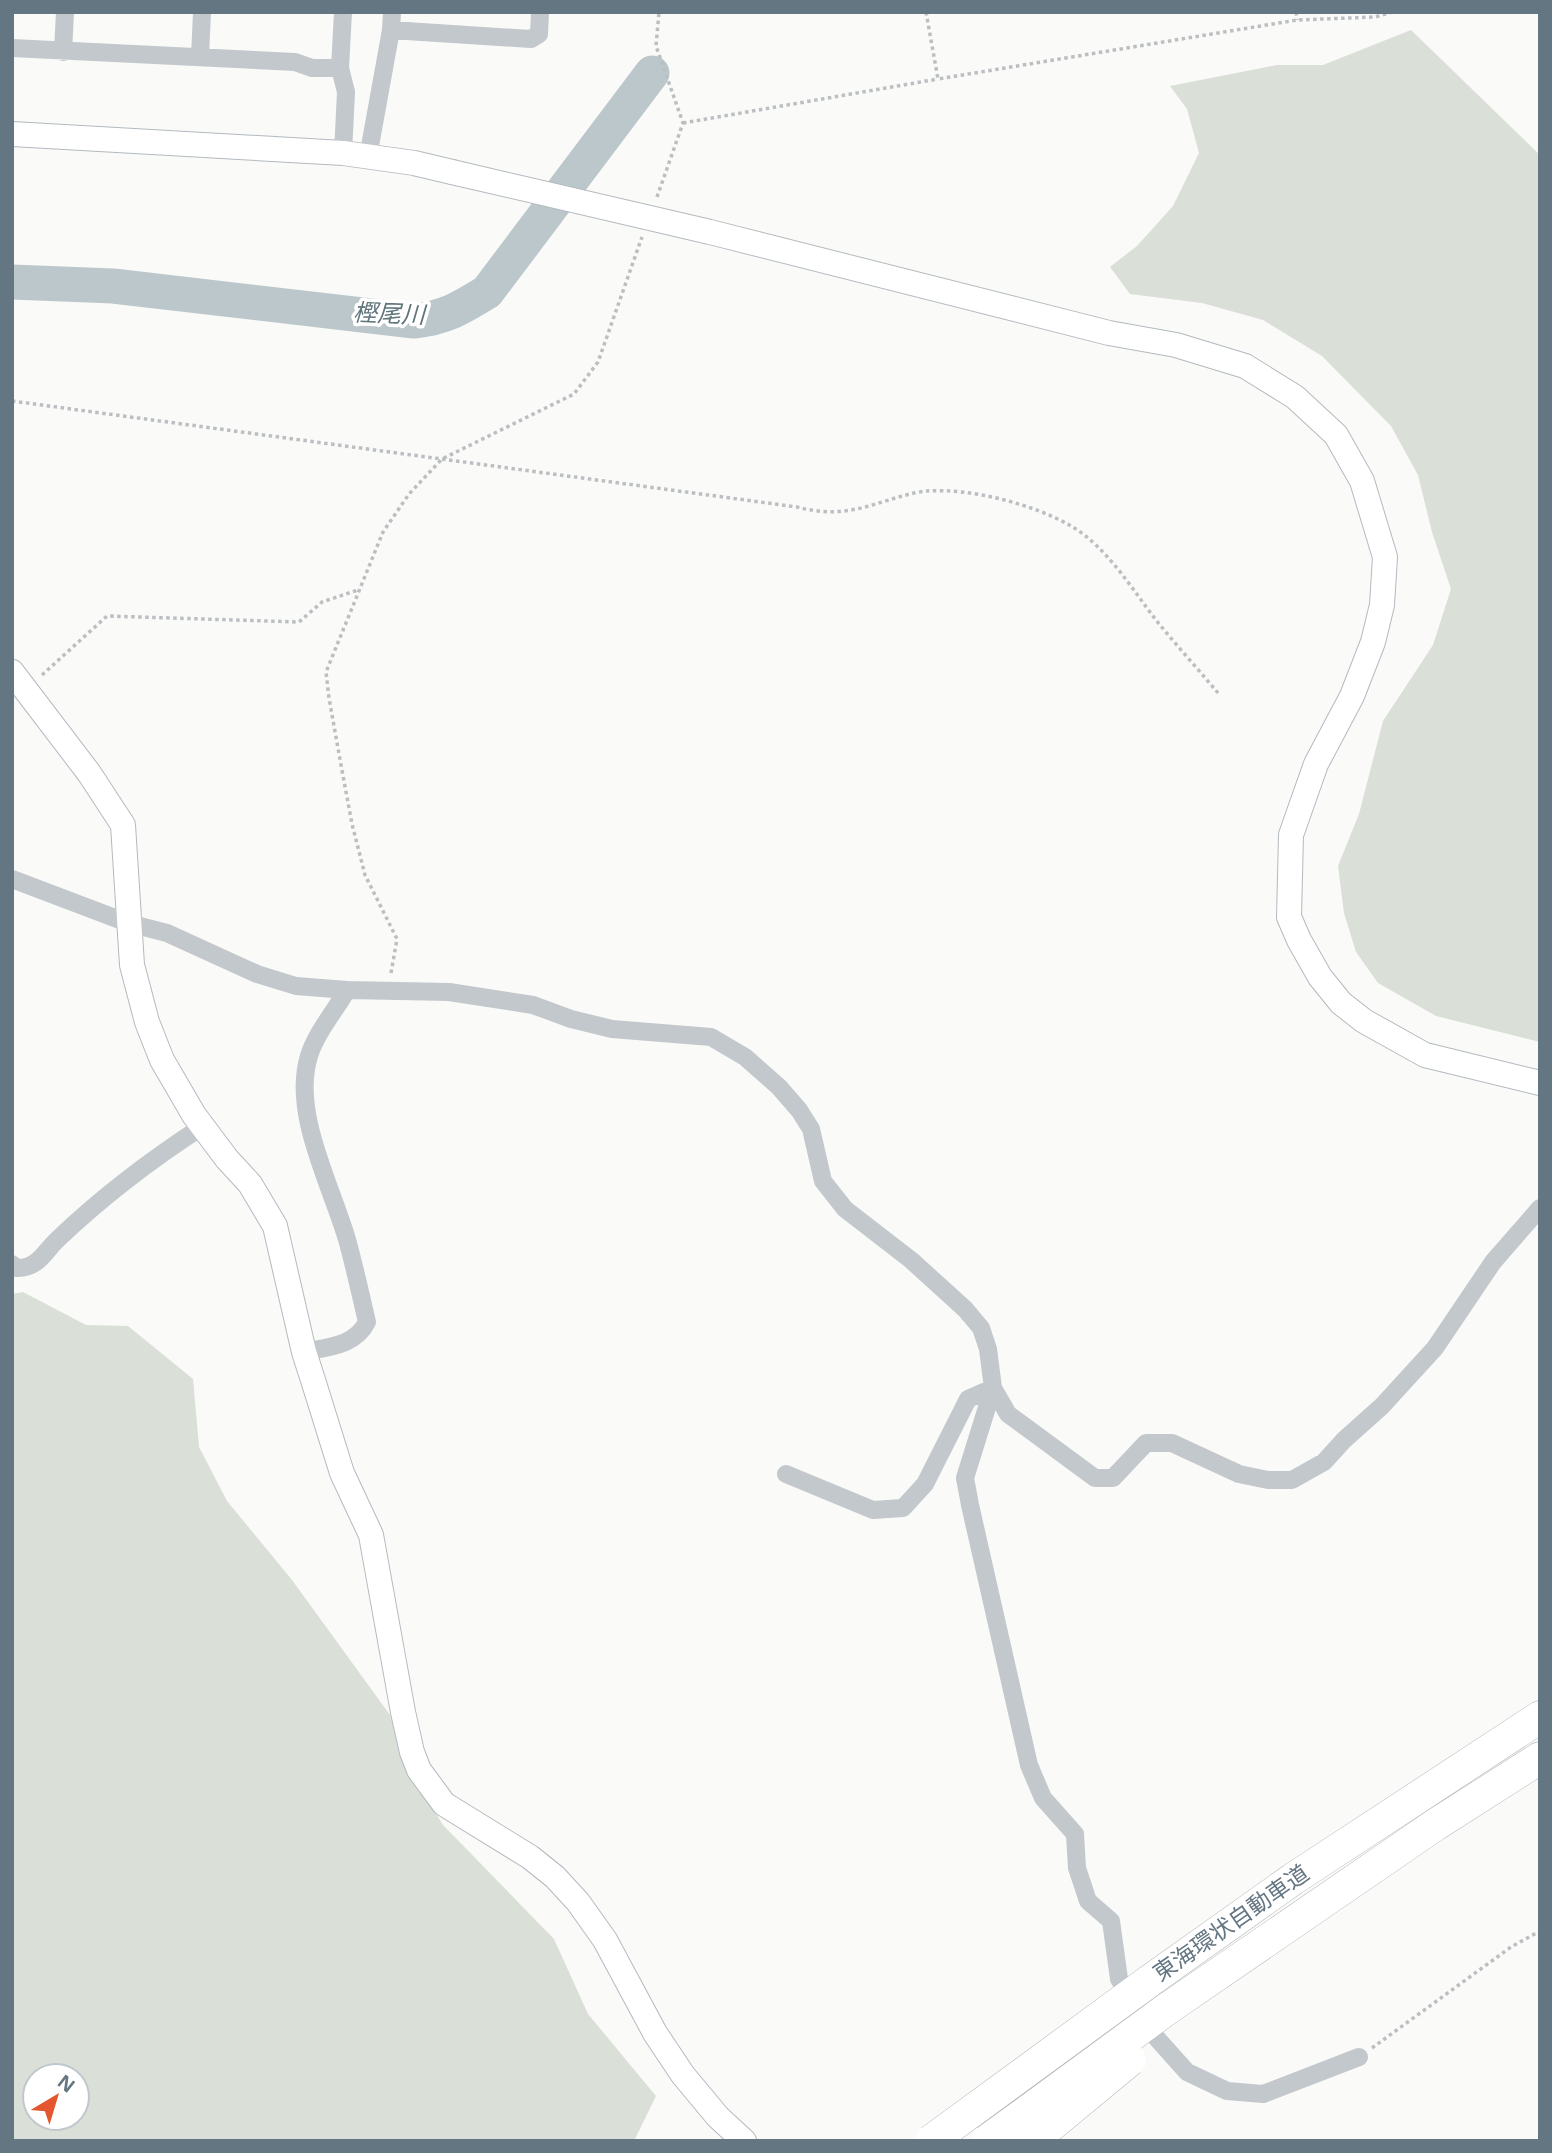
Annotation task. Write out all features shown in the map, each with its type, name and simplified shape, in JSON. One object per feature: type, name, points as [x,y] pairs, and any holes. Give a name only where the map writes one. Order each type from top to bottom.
[{"type":"highway","name":"東海環状自動車道","points":[[931,2141],[1293,1879],[1540,1717]]},
{"type":"highway","name":"東海環状自動車道","points":[[987,2141],[1171,2016],[1435,1825],[1540,1759]]},
{"type":"highway","points":[[1032,2141],[1171,2016]]},
{"type":"street","points":[[63,52],[65,12]]},
{"type":"street","points":[[200,57],[202,12]]},
{"type":"street","points":[[342,12],[340,68],[346,92],[343,153]]},
{"type":"street","points":[[368,157],[391,21],[531,38],[539,34],[540,12]]},
{"type":"street","points":[[12,48],[295,62],[312,68],[340,68]]},
{"type":"street","points":[[12,134],[343,153],[414,163],[710,232],[1109,333],[1176,345],[1245,366],[1295,397],[1336,435],[1362,481],[1385,557],[1382,605],[1373,642],[1352,696],[1316,764],[1291,835],[1289,917],[1320,976],[1340,1003],[1364,1021],[1425,1055],[1540,1083]]},
{"type":"street","points":[[19,681],[89,773],[122,825],[132,965],[147,1022],[162,1060],[194,1115],[227,1159],[250,1184],[275,1226],[304,1352],[342,1473],[371,1535],[403,1712],[419,1770],[444,1804],[530,1857],[555,1877],[578,1902],[605,1940],[654,2033],[683,2075],[718,2117],[744,2141]]},
{"type":"street","points":[[12,878],[128,922],[167,933],[257,974],[296,986],[388,992],[449,992],[533,1005],[571,1019],[612,1028],[711,1037],[745,1057],[779,1087],[799,1110],[811,1129],[824,1181],[845,1209],[911,1260],[965,1309],[981,1328],[988,1349],[993,1388],[1009,1414],[1095,1478],[1113,1478],[1146,1444],[1172,1443],[1239,1474],[1268,1480],[1292,1480],[1324,1462],[1391,1397],[1435,1348],[1493,1262],[1540,1208]]},
{"type":"street","points":[[304,1352],[345,1343],[358,1335],[367,1322],[348,1241],[312,1133],[306,1106],[308,1058],[347,990]]},
{"type":"street","points":[[12,1264],[16,1268],[26,1268],[40,1259],[58,1239],[148,1162],[203,1126]]},
{"type":"street","points":[[786,1474],[873,1510],[903,1508],[925,1484],[968,1399],[993,1388]]},
{"type":"street","points":[[993,1388],[965,1478],[970,1505],[1029,1765],[1043,1798],[1075,1834],[1077,1868],[1088,1901],[1111,1921],[1119,1979],[1153,2034],[1187,2072],[1227,2091],[1263,2094],[1359,2057]]},
{"type":"path","points":[[656,198],[683,123],[656,46],[659,12]]},
{"type":"path","points":[[926,12],[938,79]]},
{"type":"path","points":[[1296,12],[1297,20]]},
{"type":"path","points":[[683,123],[1297,20],[1375,17],[1392,12]]},
{"type":"path","points":[[388,992],[397,939],[365,874],[343,777],[326,672],[383,532],[409,494],[442,459],[574,394],[598,362],[643,236]]},
{"type":"path","points":[[12,401],[814,511],[844,511],[927,491],[999,499],[1036,510],[1072,526],[1098,548],[1124,576],[1218,694]]},
{"type":"path","points":[[19,681],[107,616],[299,622],[322,603],[358,590]]},
{"type":"path","points":[[1359,2057],[1511,1947],[1540,1931]]},
{"type":"shaded area","points":[[1411,30],[1540,155],[1540,1042],[1436,1016],[1378,983],[1356,952],[1344,913],[1338,866],[1359,814],[1383,721],[1433,645],[1451,589],[1432,532],[1418,475],[1391,426],[1322,356],[1263,320],[1202,303],[1130,294],[1110,267],[1137,246],[1173,206],[1199,153],[1187,109],[1170,86],[1277,65],[1323,65]]},
{"type":"shaded area","points":[[23,1292],[86,1325],[128,1326],[193,1379],[199,1447],[227,1501],[292,1580],[390,1715],[412,1775],[443,1825],[554,1939],[588,2014],[656,2096],[634,2141],[12,2141],[12,1294]]},
{"type":"waterway","name":"樫尾川","points":[[12,282],[113,286],[414,321],[444,315],[487,292],[652,73]]}]
